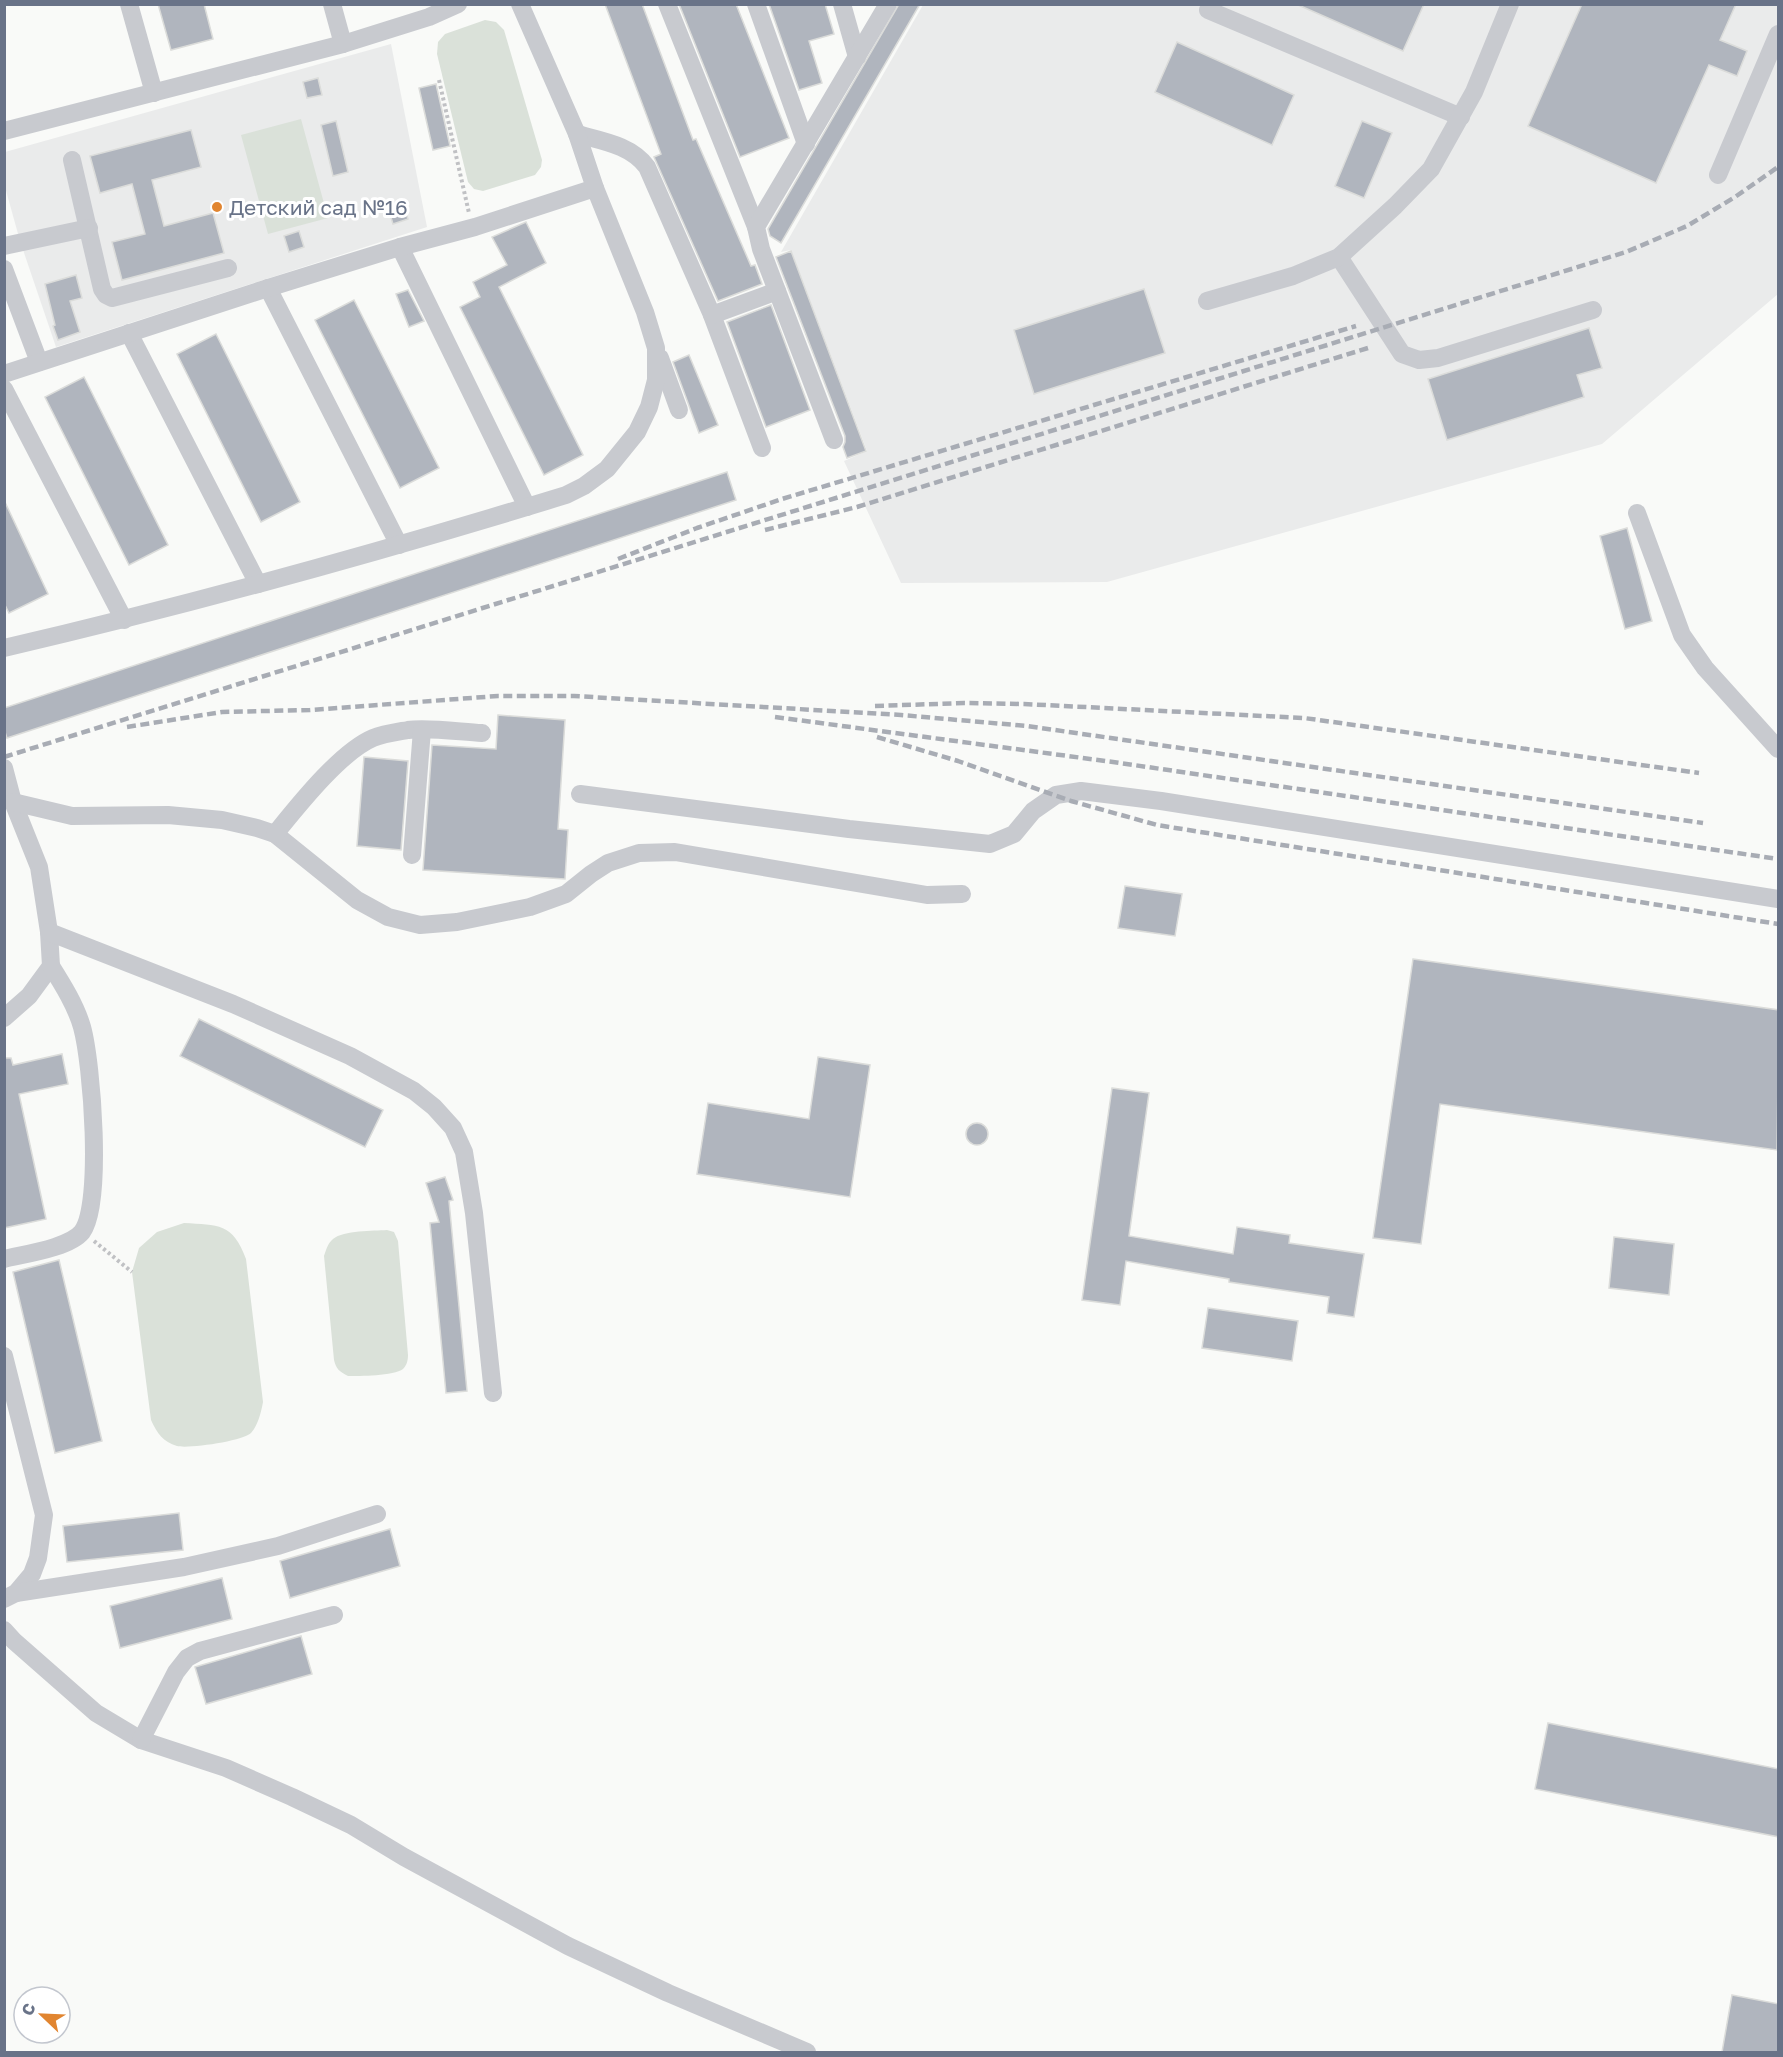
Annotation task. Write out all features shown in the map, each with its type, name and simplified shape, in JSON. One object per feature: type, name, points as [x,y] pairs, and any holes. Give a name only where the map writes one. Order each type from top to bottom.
[{"type":"street","points":[[129,4],[153,93]]},
{"type":"street","points":[[332,4],[344,44]]},
{"type":"street","points":[[4,131],[344,44],[429,17],[458,4]]},
{"type":"street","points":[[520,4],[577,134],[595,188],[645,312],[679,410]]},
{"type":"street","points":[[667,4],[756,227],[761,249],[834,440]]},
{"type":"street","points":[[756,4],[806,144]]},
{"type":"street","points":[[842,4],[857,57]]},
{"type":"street","points":[[756,227],[888,4]]},
{"type":"street","points":[[1207,301],[1293,276],[1339,257],[1395,206],[1431,169],[1461,117],[1474,92],[1510,4]]},
{"type":"street","points":[[1208,10],[1461,117]]},
{"type":"street","points":[[1718,175],[1779,34]]},
{"type":"street","points":[[577,134],[622,147],[639,156],[647,167],[712,315],[762,448]]},
{"type":"street","points":[[72,160],[102,289],[106,296],[112,298],[228,268]]},
{"type":"street","points":[[4,374],[268,288],[400,247],[475,227],[595,188]]},
{"type":"street","points":[[4,246],[88,228]]},
{"type":"street","points":[[400,247],[527,507]]},
{"type":"street","points":[[1339,257],[1402,354],[1419,360],[1438,357],[1593,310]]},
{"type":"street","points":[[4,268],[39,362]]},
{"type":"street","points":[[268,288],[399,545]]},
{"type":"street","points":[[712,315],[777,291]]},
{"type":"street","points":[[129,333],[258,584]]},
{"type":"street","points":[[4,648],[124,620],[258,584],[566,495],[584,486],[607,469],[637,432],[649,407],[656,380],[656,348]]},
{"type":"street","points":[[4,389],[124,620]]},
{"type":"street","points":[[1637,513],[1682,635],[1705,668],[1779,749]]},
{"type":"street","points":[[275,834],[305,797],[333,769],[372,739],[410,729],[482,732]]},
{"type":"street","points":[[412,855],[422,730]]},
{"type":"street","points":[[4,768],[13,802],[39,867],[49,932],[51,966],[66,990],[82,1026],[90,1071],[93,1124],[92,1202],[82,1231],[61,1244],[4,1259]]},
{"type":"street","points":[[580,794],[849,829],[990,844],[1014,834],[1033,811],[1056,795],[1081,791],[1184,805],[1779,899]]},
{"type":"street","points":[[13,802],[72,816],[168,815],[222,820],[275,834],[357,900],[388,918],[420,925],[457,922],[530,908],[566,894],[591,873],[608,863],[639,853],[675,852],[927,895],[962,894]]},
{"type":"street","points":[[49,932],[233,1004],[350,1056],[414,1090],[434,1107],[453,1128],[464,1152],[474,1213],[493,1393]]},
{"type":"street","points":[[4,1018],[30,996],[51,966]]},
{"type":"street","points":[[4,1356],[44,1515],[38,1558],[32,1574],[10,1596]]},
{"type":"street","points":[[10,1596],[184,1567],[278,1546],[377,1514]]},
{"type":"street","points":[[141,1740],[177,1671],[187,1658],[200,1651],[334,1615]]},
{"type":"street","points":[[4,1630],[96,1713],[141,1740],[226,1768],[292,1797],[351,1825],[404,1857],[568,1946],[668,1993],[807,2052]]},
{"type":"path","points":[[439,80],[466,204],[475,227]]},
{"type":"path","points":[[82,1231],[132,1272]]},
{"type":"shaded area","points":[[923,5],[1778,5],[1778,294],[1602,444],[1107,582],[901,583],[844,461],[867,451],[791,250],[781,252]]},
{"type":"shaded area","points":[[485,20],[496,22],[504,30],[542,160],[541,167],[535,175],[483,191],[474,189],[468,182],[437,54],[438,42],[445,34]]},
{"type":"shaded area","name":"Детский сад №16","points":[[391,44],[427,227],[56,347],[20,241],[5,187],[5,152]]},
{"type":"shaded area","points":[[301,119],[328,218],[268,234],[241,135]]},
{"type":"shaded area","points":[[184,1223],[206,1224],[223,1228],[236,1238],[241,1247],[246,1259],[263,1402],[256,1426],[246,1436],[215,1444],[183,1447],[164,1439],[151,1420],[132,1272],[139,1248],[157,1232]]},
{"type":"shaded area","points":[[387,1230],[394,1232],[398,1241],[407,1362],[403,1369],[392,1373],[348,1376],[339,1370],[334,1360],[324,1256],[330,1242],[338,1236]]},
{"type":"building","points":[[158,4],[204,4],[213,39],[171,50]]},
{"type":"building","points":[[605,4],[642,4],[693,140],[696,139],[751,266],[755,265],[762,284],[718,301],[654,157],[661,154]]},
{"type":"building","points":[[679,4],[736,4],[789,138],[740,157]]},
{"type":"building","points":[[769,4],[825,4],[834,34],[809,41],[822,83],[799,90]]},
{"type":"building","points":[[899,4],[920,4],[781,243],[770,236],[768,229]]},
{"type":"building","points":[[1296,4],[1424,4],[1403,51]]},
{"type":"building","points":[[1582,4],[1736,4],[1720,40],[1747,51],[1737,76],[1709,65],[1656,183],[1528,126]]},
{"type":"building","points":[[1177,42],[1294,95],[1272,145],[1155,92]]},
{"type":"building","points":[[318,78],[322,95],[307,98],[303,82]]},
{"type":"building","points":[[436,84],[450,146],[433,150],[419,88]]},
{"type":"building","points":[[336,121],[348,172],[333,176],[321,125]]},
{"type":"building","points":[[1362,121],[1392,133],[1364,198],[1335,186]]},
{"type":"building","points":[[191,130],[201,167],[152,180],[164,226],[213,213],[224,253],[122,280],[112,242],[145,234],[132,184],[100,193],[90,156]]},
{"type":"building","points":[[403,203],[408,219],[393,224],[388,208]]},
{"type":"building","points":[[526,222],[546,263],[499,287],[583,455],[544,475],[460,307],[480,297],[473,282],[507,265],[492,237]]},
{"type":"building","points":[[299,231],[304,247],[289,252],[284,236]]},
{"type":"building","points":[[791,251],[866,451],[847,458],[843,447],[845,436],[776,257]]},
{"type":"building","points":[[76,275],[82,298],[70,301],[80,332],[58,340],[45,284]]},
{"type":"building","points":[[1144,289],[1165,353],[1034,394],[1014,330]]},
{"type":"building","points":[[408,290],[424,321],[409,327],[396,294]]},
{"type":"building","points":[[354,300],[439,468],[400,488],[315,320]]},
{"type":"building","points":[[771,305],[810,410],[766,427],[727,322]]},
{"type":"building","points":[[1589,328],[1602,368],[1577,375],[1584,397],[1447,440],[1428,379]]},
{"type":"building","points":[[216,334],[300,502],[261,522],[177,354]]},
{"type":"building","points":[[689,355],[718,425],[699,433],[673,362]]},
{"type":"building","points":[[84,377],[168,545],[129,565],[45,397]]},
{"type":"building","points":[[727,472],[736,500],[7,738],[4,729],[4,708]]},
{"type":"building","points":[[4,500],[48,594],[9,613],[4,603]]},
{"type":"building","points":[[1627,528],[1652,621],[1625,629],[1600,536]]},
{"type":"building","points":[[498,715],[565,720],[558,829],[568,830],[565,879],[423,870],[432,745],[496,749]]},
{"type":"building","points":[[364,757],[408,761],[401,850],[357,846]]},
{"type":"building","points":[[1125,886],[1182,894],[1175,936],[1118,928]]},
{"type":"building","points":[[1413,959],[1779,1010],[1777,1150],[1440,1104],[1421,1244],[1373,1238]]},
{"type":"building","points":[[199,1019],[383,1110],[365,1147],[180,1056]]},
{"type":"building","points":[[62,1054],[68,1084],[19,1094],[46,1219],[4,1228],[4,1058],[11,1058],[13,1065]]},
{"type":"building","points":[[818,1057],[870,1065],[850,1197],[697,1174],[708,1103],[809,1119]]},
{"type":"building","points":[[1112,1088],[1149,1093],[1129,1236],[1233,1254],[1237,1227],[1290,1235],[1289,1243],[1364,1254],[1354,1317],[1327,1313],[1329,1297],[1229,1282],[1229,1279],[1126,1261],[1120,1305],[1082,1300]]},
{"type":"building","points":[[977,1123],[985,1126],[988,1134],[985,1142],[977,1145],[969,1142],[966,1134],[969,1126]]},
{"type":"building","points":[[445,1177],[453,1200],[449,1201],[467,1391],[446,1393],[430,1223],[439,1222],[426,1183]]},
{"type":"building","points":[[1614,1237],[1674,1244],[1669,1295],[1609,1288]]},
{"type":"building","points":[[59,1260],[102,1441],[55,1453],[13,1272]]},
{"type":"building","points":[[1208,1308],[1298,1321],[1292,1361],[1202,1348]]},
{"type":"building","points":[[179,1513],[183,1550],[67,1562],[63,1526]]},
{"type":"building","points":[[390,1529],[400,1566],[290,1598],[280,1561]]},
{"type":"building","points":[[222,1578],[232,1619],[120,1648],[110,1606]]},
{"type":"building","points":[[301,1636],[312,1674],[206,1704],[195,1667]]},
{"type":"building","points":[[1548,1723],[1779,1769],[1779,1837],[1535,1789]]},
{"type":"building","points":[[1732,1995],[1779,2004],[1779,2052],[1722,2052]]},
{"type":"railway","points":[[4,757],[1626,252],[1687,226],[1778,167]]},
{"type":"railway","points":[[618,559],[697,528],[782,499],[1356,326]]},
{"type":"railway","points":[[765,530],[857,507],[1368,348]]},
{"type":"railway","points":[[127,727],[222,712],[310,710],[498,696],[574,696],[901,715],[1027,726],[1703,823]]},
{"type":"railway","points":[[875,706],[964,703],[1024,704],[1304,718],[1699,773]]},
{"type":"railway","points":[[775,717],[1113,762],[1778,859]]},
{"type":"railway","points":[[877,737],[958,761],[1071,801],[1157,825],[1778,924]]},
{"type":"place","name":"Детский сад №16","points":[[217,207]]}]
